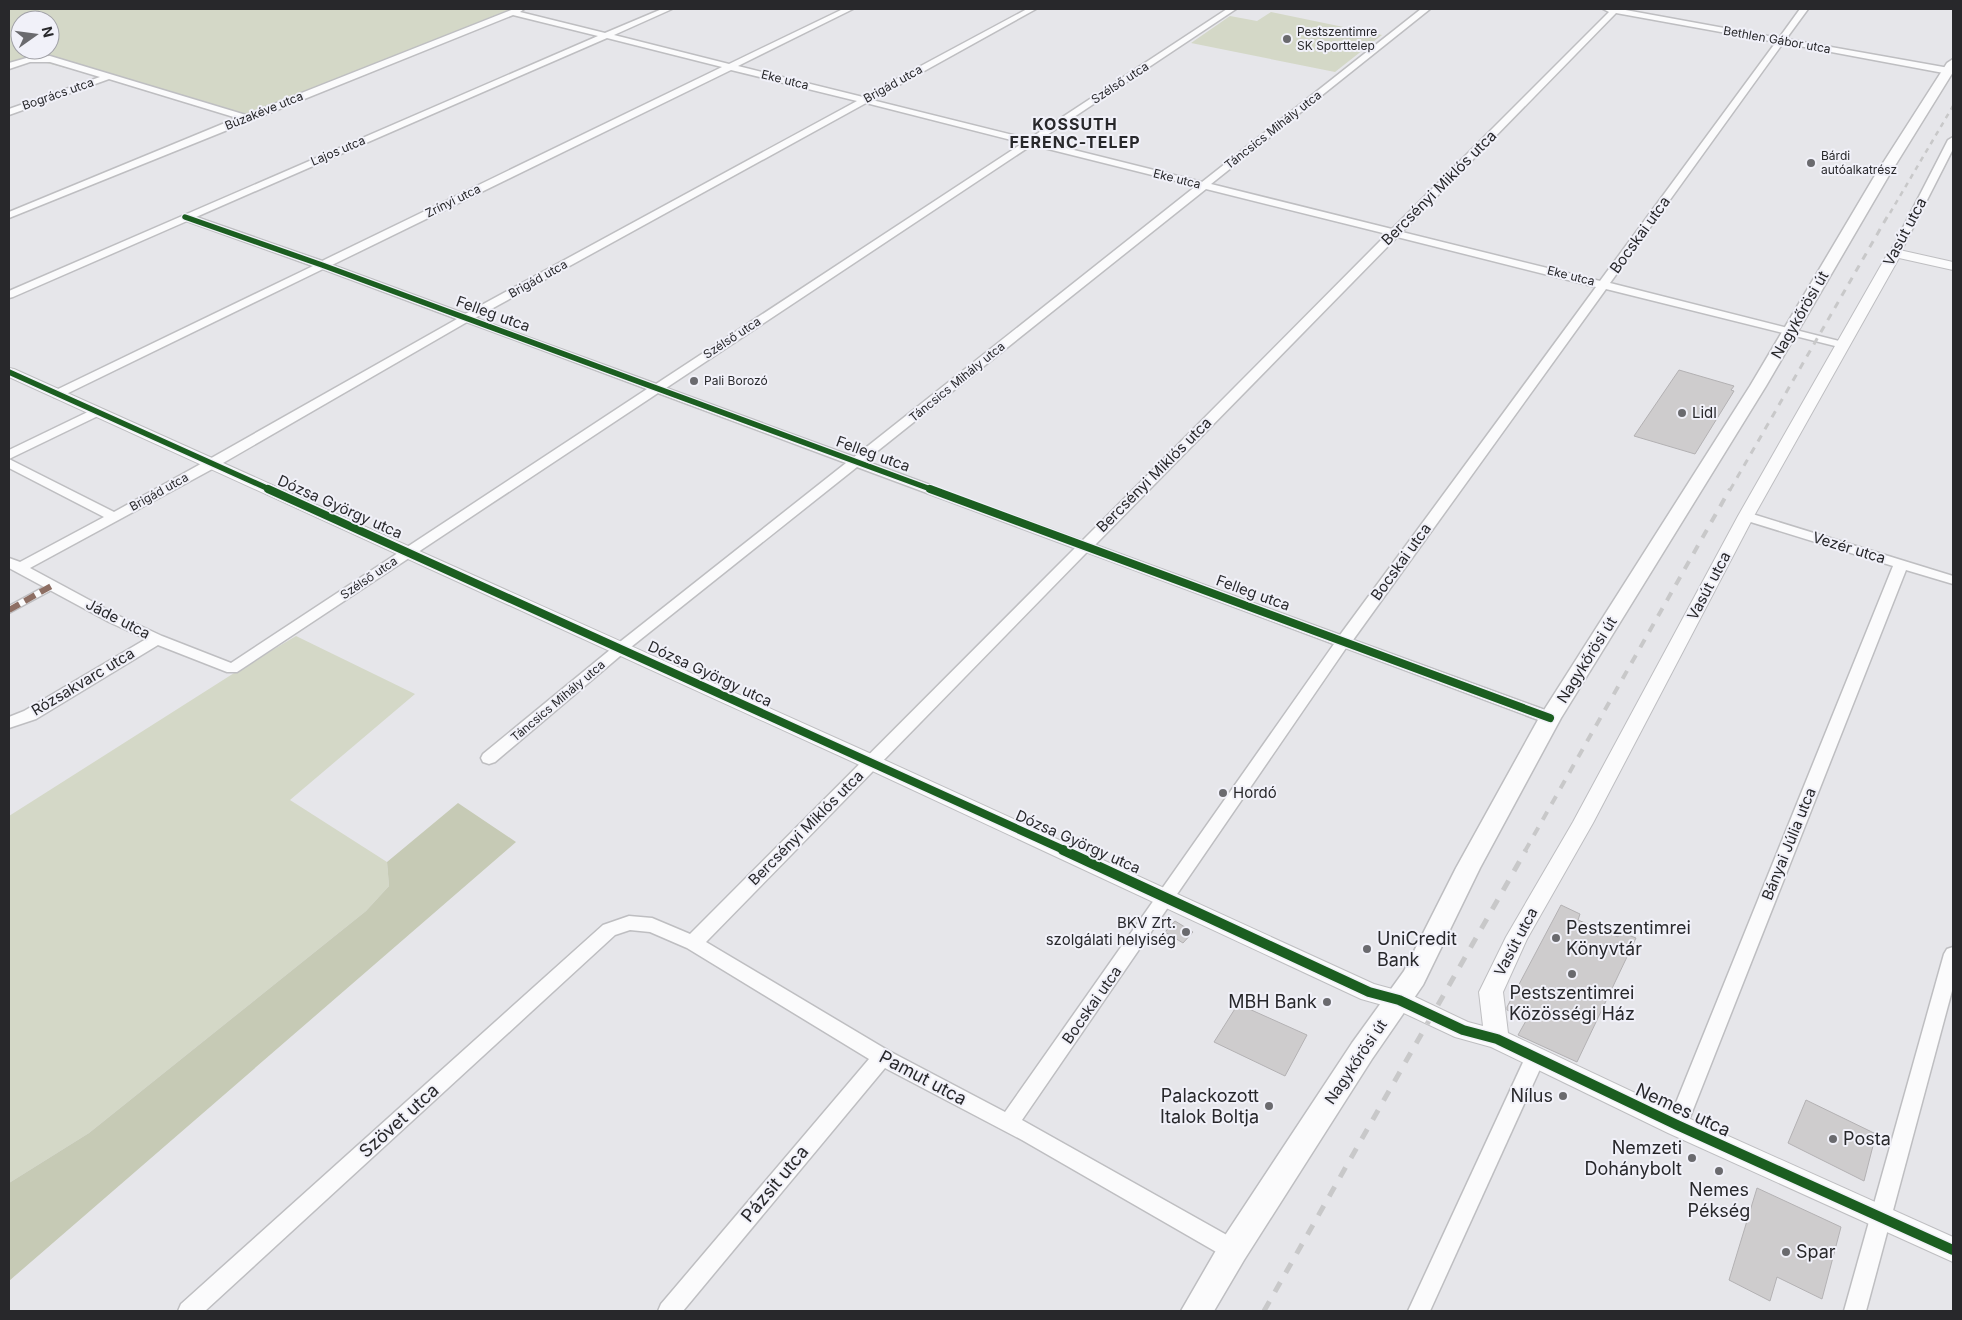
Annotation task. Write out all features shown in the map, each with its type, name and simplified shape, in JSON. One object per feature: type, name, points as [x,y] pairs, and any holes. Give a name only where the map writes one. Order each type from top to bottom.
[{"type":"main road","name":"Nagykőrösi út","points":[[1196,1311],[1233,1250],[1362,1051],[1414,978],[1468,868],[1550,718],[1758,386],[1881,177],[1951,67]]},
{"type":"street","name":"Lajos utca","points":[[9,295],[668,9]]},
{"type":"street","name":"Zrínyi utca","points":[[58,394],[849,9]]},
{"type":"street","name":"Brigád utca","points":[[14,565],[114,516],[211,464],[466,318],[1032,9]]},
{"type":"street","name":"Szélső utca","points":[[232,669],[655,388],[1232,9]]},
{"type":"street","name":"Táncsics Mihály utca","points":[[490,758],[621,648],[1426,9]]},
{"type":"street","name":"Bethlen Gábor utca","points":[[1612,9],[1781,41],[1951,67]]},
{"type":"street","name":"Bercsényi Miklós utca","points":[[693,942],[1394,233],[1612,9]]},
{"type":"street","name":"Bocskai utca","points":[[1009,1123],[1344,641],[1804,9]]},
{"type":"street","name":"Eke utca","points":[[516,10],[1029,143],[1605,284],[1843,345]]},
{"type":"street","name":"Búzakéve utca","points":[[9,215],[516,10]]},
{"type":"street","points":[[9,66],[30,60],[50,59],[246,118]]},
{"type":"street","name":"Bogrács utca","points":[[9,112],[107,77]]},
{"type":"street","name":"Vasút utca","points":[[1497,1039],[1491,992],[1504,962],[1588,814],[1746,516],[1895,253],[1953,140]]},
{"type":"street","name":"Felleg utca","points":[[185,217],[322,265],[1550,718]]},
{"type":"street","points":[[1895,253],[1953,266]]},
{"type":"street","name":"Dózsa György utca","points":[[9,372],[406,553],[621,648],[1167,897],[1369,992],[1399,1000]]},
{"type":"street","points":[[9,455],[96,412]]},
{"type":"street","points":[[9,463],[114,516]]},
{"type":"street","name":"Vezér utca","points":[[1746,516],[1953,580]]},
{"type":"street","name":"Bányai Júlia utca","points":[[1677,1125],[1901,564]]},
{"type":"street","name":"Jáde utca","points":[[14,565],[157,639],[232,669]]},
{"type":"street","points":[[9,610],[53,585]]},
{"type":"street","name":"Rózsakvarc utca","points":[[9,722],[30,715],[157,639]]},
{"type":"street","name":"Pamut utca","points":[[609,930],[629,923],[652,925],[693,942],[882,1057],[1009,1123],[1233,1250]]},
{"type":"street","name":"Szövet utca","points":[[189,1311],[609,930]]},
{"type":"street","points":[[1855,1311],[1953,954]]},
{"type":"street","name":"Nemes utca","points":[[1399,1000],[1463,1030],[1497,1039],[1677,1125],[1953,1250]]},
{"type":"street","name":"Pázsit utca","points":[[669,1311],[882,1057]]},
{"type":"street","points":[[1419,1311],[1535,1058]]},
{"type":"green space","points":[[9,9],[526,9],[244,121],[89,74],[35,60],[9,68]]},
{"type":"green space","name":"Pestszentimre SK Sporttelep","points":[[1271,12],[1382,35],[1335,72],[1191,43],[1230,16],[1257,21]]},
{"type":"green space","points":[[296,636],[415,694],[290,800],[387,862],[389,886],[366,911],[89,1133],[9,1183],[9,816],[242,668]]},
{"type":"green space","points":[[458,803],[516,842],[9,1281],[9,1183],[89,1133],[366,911],[389,886],[387,862]]},
{"type":"building","name":"Lidl","points":[[1679,370],[1734,386],[1731,390],[1734,391],[1695,454],[1634,436]]},
{"type":"building","name":"Pestszentimrei Közösségi Ház","points":[[1561,905],[1580,914],[1578,920],[1618,937],[1620,932],[1636,938],[1577,1062],[1518,1035],[1527,1019],[1507,1010]]},
{"type":"building","name":"BKV Zrt. szolgálati helyiség","points":[[1175,921],[1193,932],[1183,943],[1165,932]]},
{"type":"building","points":[[1238,1004],[1307,1035],[1285,1076],[1214,1042]]},
{"type":"building","name":"Posta","points":[[1806,1100],[1876,1134],[1864,1181],[1788,1143]]},
{"type":"building","name":"Spar","points":[[1757,1188],[1841,1227],[1822,1299],[1777,1277],[1770,1301],[1729,1280]]},
{"type":"railway","points":[[1890,213],[1953,106]]},
{"type":"railway","points":[[1730,490],[1890,212]]},
{"type":"railway","points":[[1525,851],[1730,489]]},
{"type":"railway","points":[[1264,1311],[1526,850]]},
{"type":"marked path","points":[[9,610],[53,585]]},
{"type":"cycle path","points":[[185,217],[322,265],[1550,718]]},
{"type":"cycle path","points":[[9,372],[860,757],[1369,992],[1399,1000],[1463,1030],[1497,1039],[1677,1125],[1953,1250]]},
{"type":"place","name":"Pestszentimre SK Sporttelep","points":[[1287,39]]},
{"type":"place","name":"Bárdi autóalkatrész","points":[[1811,163]]},
{"type":"place","name":"Pali Borozó","points":[[694,381]]},
{"type":"place","name":"Lidl","points":[[1682,413]]},
{"type":"place","name":"Hordó","points":[[1223,793]]},
{"type":"place","name":"BKV Zrt. szolgálati helyiség","points":[[1186,932]]},
{"type":"place","name":"Pestszentimrei Könyvtár","points":[[1556,938]]},
{"type":"place","name":"UniCredit Bank","points":[[1367,949]]},
{"type":"place","name":"Pestszentimrei Közösségi Ház","points":[[1572,974]]},
{"type":"place","name":"MBH Bank","points":[[1327,1002]]},
{"type":"place","name":"Nílus","points":[[1563,1096]]},
{"type":"place","name":"Palackozott Italok Boltja","points":[[1269,1106]]},
{"type":"place","name":"Posta","points":[[1833,1139]]},
{"type":"place","name":"Nemzeti Dohánybolt","points":[[1692,1158]]},
{"type":"place","name":"Nemes Pékség","points":[[1719,1171]]},
{"type":"place","name":"Spar","points":[[1786,1252]]},
{"type":"district","name":"KOSSUTH FERENC-TELEP","points":[[1075,133]]}]
